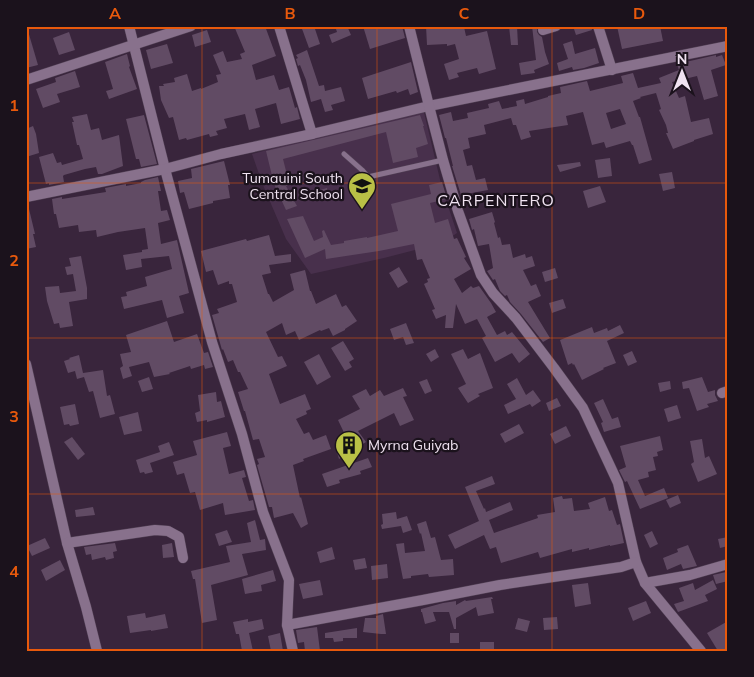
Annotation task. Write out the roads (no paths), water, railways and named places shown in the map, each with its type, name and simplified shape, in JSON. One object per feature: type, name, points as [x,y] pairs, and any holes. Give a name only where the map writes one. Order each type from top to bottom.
[{"type":"street","points":[[129,26],[165,169],[212,342],[242,434],[263,512],[289,580],[287,624],[293,651]]},
{"type":"street","points":[[26,80],[191,26]]},
{"type":"street","points":[[279,26],[312,134]]},
{"type":"street","points":[[409,26],[443,160],[481,275],[493,293],[516,318],[583,408],[618,483],[636,562],[645,583],[701,651]]},
{"type":"street","points":[[543,30],[556,26]]},
{"type":"street","points":[[598,26],[612,70]]},
{"type":"street","points":[[26,197],[165,169],[221,154],[428,106],[728,46]]},
{"type":"street","points":[[26,364],[66,543],[86,607],[97,651]]},
{"type":"street","points":[[66,543],[163,530],[179,537],[183,558]]},
{"type":"street","points":[[287,624],[423,600],[500,584],[621,567],[636,562]]},
{"type":"street","points":[[645,583],[690,576],[728,564]]},
{"type":"lane","points":[[344,154],[368,177],[443,160]]},
{"type":"place","name":"Tumauini South Central School","points":[[362,210]]},
{"type":"place","name":"Myrna Guiyab","points":[[349,469]]},
{"type":"district","name":"CARPENTERO","points":[[496,200]]}]
